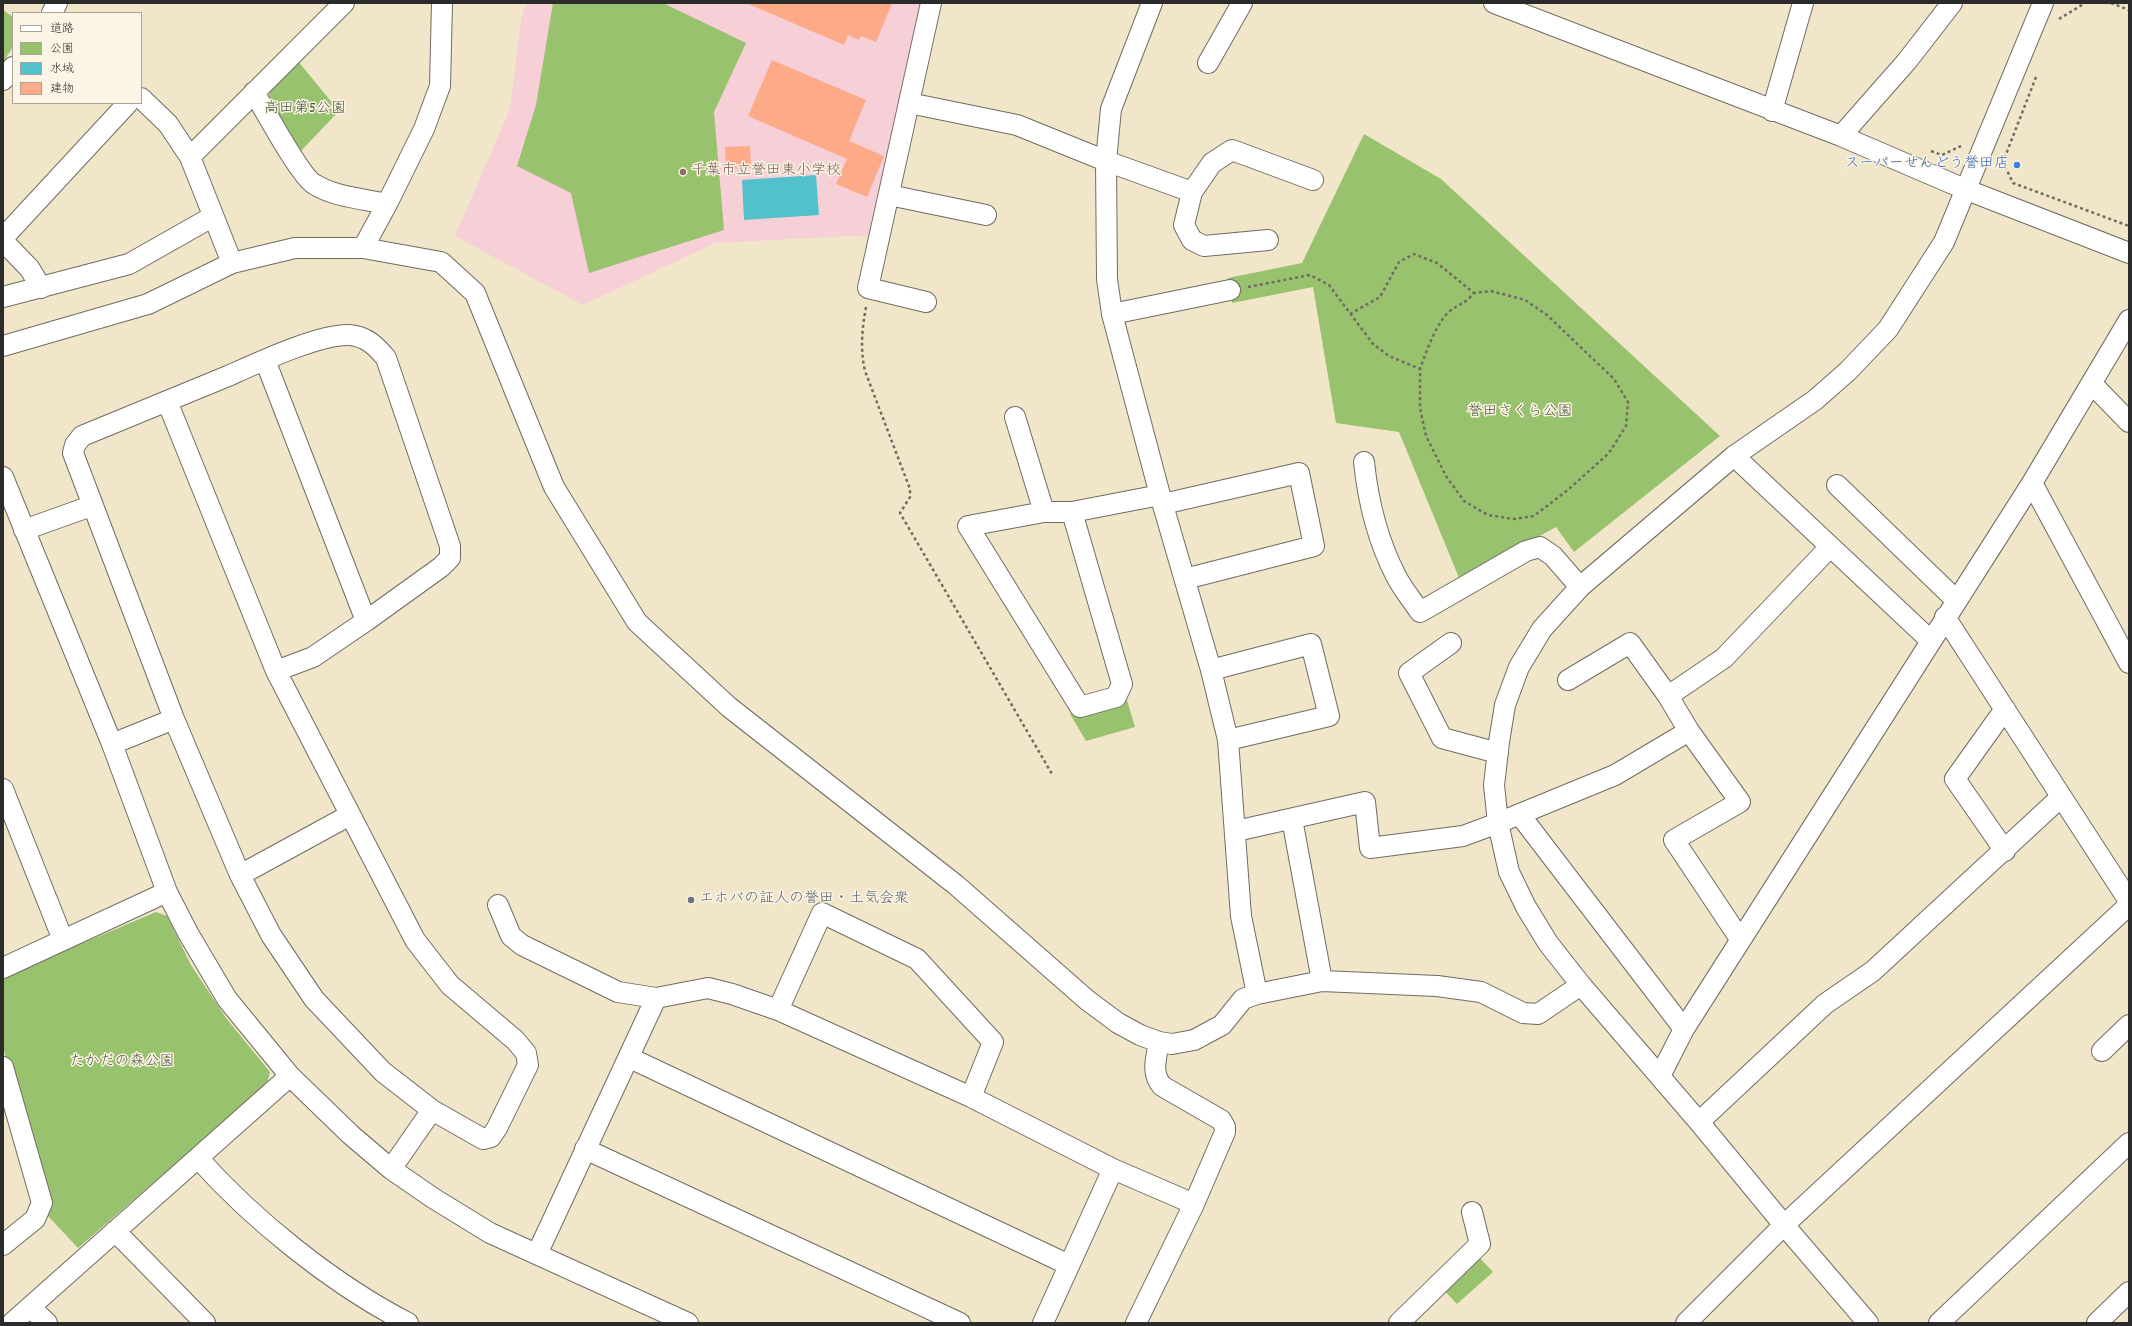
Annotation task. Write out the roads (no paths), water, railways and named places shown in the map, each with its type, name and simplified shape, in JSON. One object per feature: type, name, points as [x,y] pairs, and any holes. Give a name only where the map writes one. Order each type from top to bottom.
[{"type":"street","points":[[53,12],[58,3]]},
{"type":"street","points":[[190,157],[344,3]]},
{"type":"street","points":[[363,248],[387,204],[424,129],[440,86],[442,3]]},
{"type":"street","points":[[926,302],[868,288],[931,3]]},
{"type":"street","points":[[1152,3],[1111,109],[1106,162],[1107,279],[1112,314],[1161,499],[1211,670],[1228,740],[1236,832],[1240,916],[1257,994]]},
{"type":"street","points":[[1208,63],[1242,3]]},
{"type":"street","points":[[1494,3],[1772,111],[1841,136],[1966,190],[2129,253]]},
{"type":"street","points":[[1772,111],[1802,3]]},
{"type":"street","points":[[1841,136],[1907,61],[1952,3]]},
{"type":"street","points":[[1868,1323],[1660,1076],[1581,985],[1548,943],[1526,907],[1509,872],[1498,823],[1494,785],[1498,753],[1505,705],[1519,667],[1542,629],[1580,587],[1734,456],[1815,400],[1848,371],[1888,329],[1944,242],[2043,3]]},
{"type":"street","points":[[3,80],[12,68]]},
{"type":"street","points":[[254,92],[301,169],[312,184],[328,190],[387,204]]},
{"type":"street","points":[[142,99],[168,124],[190,157],[212,217],[232,263]]},
{"type":"street","points":[[909,103],[1017,125],[1106,162],[1192,192]]},
{"type":"street","points":[[3,238],[127,104]]},
{"type":"street","points":[[1268,240],[1204,246],[1192,240],[1184,225],[1192,192],[1212,163],[1232,150],[1313,180]]},
{"type":"street","points":[[889,195],[986,215]]},
{"type":"street","points":[[3,297],[129,264],[212,217]]},
{"type":"street","points":[[3,241],[30,269],[41,288]]},
{"type":"street","points":[[3,346],[148,304],[232,263],[295,248],[363,248],[440,262],[474,293],[554,487],[637,622],[729,706],[783,751],[956,885],[1087,1000],[1118,1022],[1140,1035],[1158,1042],[1172,1044],[1194,1040],[1222,1025],[1243,999],[1257,994],[1322,981],[1444,987],[1480,992],[1523,1013],[1538,1014],[1581,985]]},
{"type":"street","points":[[1112,314],[1230,290]]},
{"type":"street","points":[[1660,1076],[1684,1029],[1945,616],[2032,483],[2129,320]]},
{"type":"street","points":[[167,401],[276,672],[415,940],[450,985],[515,1040],[526,1053],[528,1065],[497,1128],[491,1137],[483,1139],[432,1110],[383,1072],[314,999],[271,935],[240,875],[174,719],[73,453],[75,445],[82,436],[265,360],[328,337],[349,336],[366,339],[376,346],[386,358],[450,546],[450,558],[441,567],[313,657],[276,672]]},
{"type":"street","points":[[265,360],[366,621]]},
{"type":"street","points":[[2092,384],[2129,422]]},
{"type":"street","points":[[1015,417],[1044,512]]},
{"type":"street","points":[[1734,456],[1930,640]]},
{"type":"street","points":[[1364,462],[1367,491],[1382,541],[1396,576],[1420,612],[1526,551],[1540,547],[1554,556],[1580,587]]},
{"type":"street","points":[[1072,512],[1122,684],[1116,697],[1080,707],[968,526],[1044,512],[1072,512],[1161,499],[1299,473],[1314,546],[1185,579]]},
{"type":"street","points":[[3,477],[112,744],[167,892],[188,934],[227,999],[290,1076],[351,1135],[391,1169],[433,1198],[490,1232],[688,1323]]},
{"type":"street","points":[[2032,483],[2129,663]]},
{"type":"street","points":[[1837,485],[1956,600]]},
{"type":"street","points":[[24,530],[92,506]]},
{"type":"street","points":[[1668,696],[1724,658],[1830,547]]},
{"type":"street","points":[[1945,616],[2129,901]]},
{"type":"street","points":[[1451,643],[1409,673],[1442,738],[1498,753]]},
{"type":"street","points":[[1568,680],[1630,643],[1668,696],[1689,731],[1740,802],[1674,840],[1740,939]]},
{"type":"street","points":[[1211,670],[1311,644],[1329,716],[1228,740]]},
{"type":"street","points":[[2005,709],[1955,779],[2005,851]]},
{"type":"street","points":[[112,744],[174,719]]},
{"type":"street","points":[[1236,832],[1365,802],[1370,848],[1463,836],[1520,815],[1615,775],[1689,731]]},
{"type":"street","points":[[3,789],[63,940]]},
{"type":"street","points":[[1699,1122],[1825,1004],[1872,971],[2005,851],[2061,797]]},
{"type":"street","points":[[240,875],[350,815]]},
{"type":"street","points":[[1520,815],[1684,1029]]},
{"type":"street","points":[[1292,820],[1322,981]]},
{"type":"street","points":[[3,968],[167,892]]},
{"type":"street","points":[[498,905],[511,936],[522,946],[618,992],[656,998],[708,988],[732,994],[778,1010],[971,1097],[1113,1169],[1194,1204]]},
{"type":"street","points":[[1686,1323],[1784,1225],[2129,905]]},
{"type":"street","points":[[778,1010],[822,913],[917,959],[993,1042],[971,1097]]},
{"type":"street","points":[[537,1254],[584,1149],[630,1058],[656,998]]},
{"type":"street","points":[[2102,1051],[2129,1025]]},
{"type":"street","points":[[1136,1323],[1194,1204],[1226,1132],[1221,1120],[1162,1086],[1157,1080],[1154,1071],[1158,1042]]},
{"type":"street","points":[[630,1058],[1069,1264]]},
{"type":"street","points":[[3,1067],[42,1203],[35,1219],[3,1245]]},
{"type":"street","points":[[12,1323],[290,1076]]},
{"type":"street","points":[[391,1169],[432,1110]]},
{"type":"street","points":[[1939,1323],[2129,1143]]},
{"type":"street","points":[[584,1149],[960,1323]]},
{"type":"street","points":[[198,1158],[222,1184],[274,1232],[360,1295],[408,1323]]},
{"type":"street","points":[[1043,1323],[1113,1169]]},
{"type":"street","points":[[1399,1323],[1480,1244],[1472,1212]]},
{"type":"street","points":[[115,1231],[205,1323]]},
{"type":"street","points":[[2097,1323],[2129,1292]]},
{"type":"street","points":[[30,1307],[47,1323]]},
{"type":"water","points":[[816,175],[819,215],[744,220],[742,180]]},
{"type":"place","name":"スーパーせんどう誉田店","points":[[2017,165]]},
{"type":"place","name":"千葉市立誉田東小学校","points":[[683,172]]},
{"type":"place","name":"エホバの証人の誉田・土気会衆","points":[[691,900]]},
{"type":"park label","name":"高田第5公園","points":[[305,110]]},
{"type":"park label","name":"誉田さくら公園","points":[[1520,413]]},
{"type":"park label","name":"たかだの森公園","points":[[122,1063]]}]
